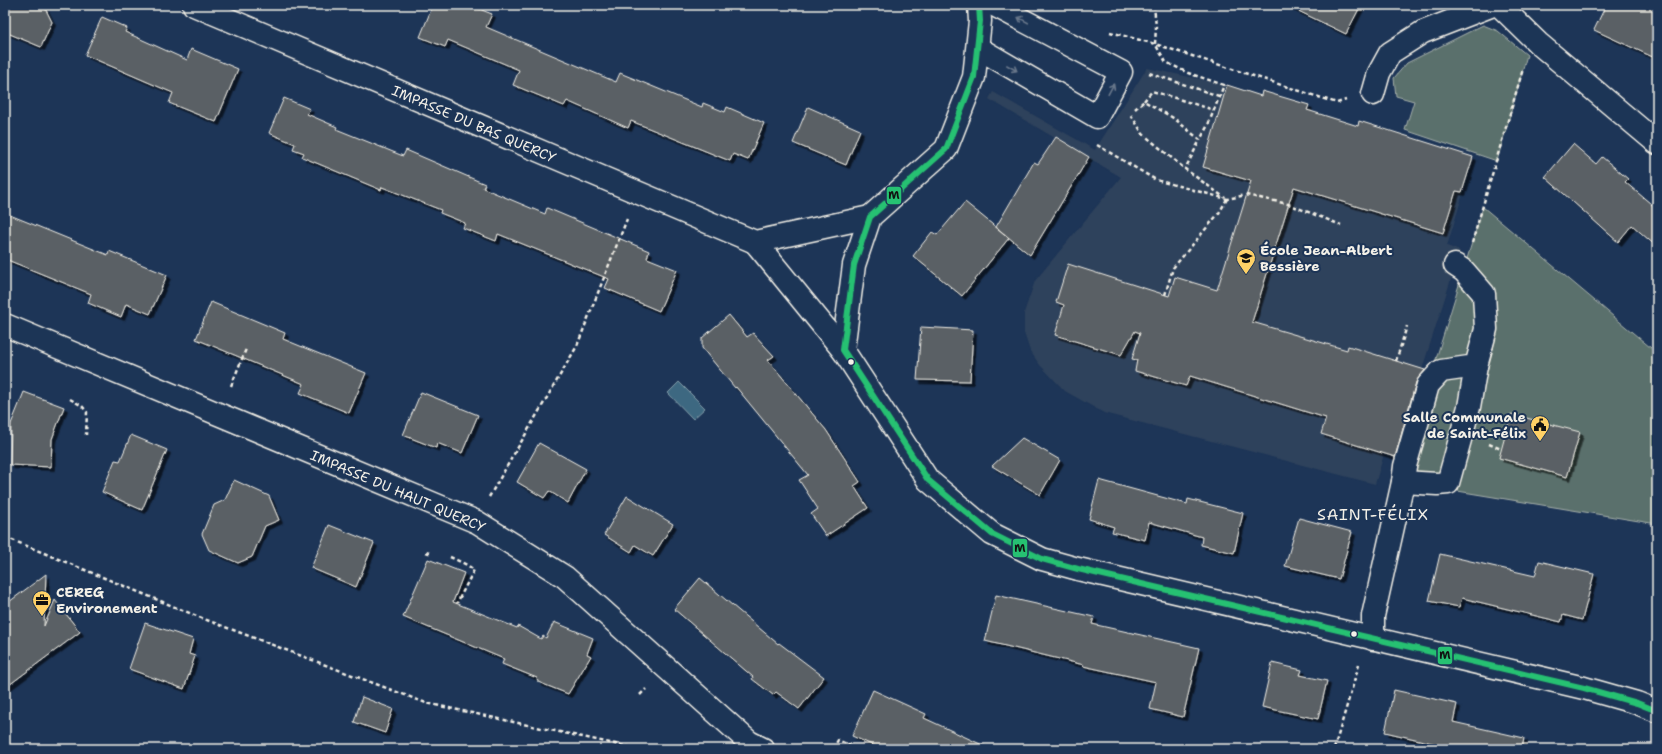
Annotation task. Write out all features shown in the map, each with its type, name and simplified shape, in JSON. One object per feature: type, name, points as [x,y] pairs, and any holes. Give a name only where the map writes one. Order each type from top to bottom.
[{"type":"street","name":"IMPASSE DU BAS QUERCY","points":[[194,5],[754,242],[842,350],[928,480],[992,534],[1042,559],[1078,569],[1584,688],[1637,703],[1657,711]]},
{"type":"street","points":[[754,242],[870,217],[946,149],[974,77],[980,21],[979,5]]},
{"type":"street","points":[[978,48],[1096,117],[1121,72],[994,5]]},
{"type":"street","points":[[1374,94],[1379,73],[1390,53],[1423,32],[1493,5]]},
{"type":"street","points":[[1499,5],[1538,43],[1657,143]]},
{"type":"street","points":[[842,350],[854,265],[870,217]]},
{"type":"street","points":[[1403,482],[1437,484],[1448,482],[1469,407],[1476,366],[1486,330],[1484,294],[1459,268]]},
{"type":"street","name":"IMPASSE DU HAUT QUERCY","points":[[5,325],[477,522],[566,577],[749,742],[763,749]]},
{"type":"street","points":[[1373,639],[1374,616],[1403,482],[1405,466],[1428,385],[1441,371],[1476,366]]},
{"type":"path","points":[[1154,5],[1156,28],[1155,44],[1166,62],[1188,73],[1224,85],[1208,125],[1185,169]]},
{"type":"path","points":[[1109,32],[1155,44],[1337,102],[1374,94]]},
{"type":"path","points":[[1459,268],[1524,67]]},
{"type":"path","points":[[1142,70],[1219,96]]},
{"type":"path","points":[[1214,110],[1152,91],[1144,101],[1130,113],[1143,134],[1185,169],[1227,199]]},
{"type":"path","points":[[1144,101],[1175,119],[1200,140]]},
{"type":"path","points":[[1098,146],[1156,180],[1227,199],[1246,194],[1288,204],[1341,225]]},
{"type":"path","points":[[1165,295],[1173,268],[1219,213],[1227,199]]},
{"type":"path","points":[[491,493],[576,346],[630,213]]},
{"type":"path","points":[[1396,361],[1407,326]]},
{"type":"path","points":[[231,386],[246,349]]},
{"type":"path","points":[[70,400],[82,406],[87,412],[86,435]]},
{"type":"path","points":[[5,537],[204,619],[426,703],[638,749]]},
{"type":"path","points":[[426,552],[432,554]]},
{"type":"path","points":[[450,558],[467,565],[474,570],[457,603]]},
{"type":"path","points":[[1334,749],[1360,660]]},
{"type":"path","points":[[640,695],[648,687]]},
{"type":"path","points":[[833,749],[838,740],[856,749]]},
{"type":"shaded area","name":"École Jean-Albert Bessière","points":[[1147,68],[1227,85],[1261,95],[1262,91],[1309,105],[1308,110],[1358,125],[1359,121],[1394,132],[1392,137],[1433,149],[1434,145],[1468,155],[1458,184],[1465,187],[1447,246],[1460,251],[1422,369],[1425,370],[1397,458],[1384,454],[1375,484],[1104,413],[1065,391],[1040,365],[1030,351],[1024,333],[1024,313],[1035,281],[1121,177],[989,99],[993,92],[1095,150]]},
{"type":"shaded area","points":[[679,382],[705,408],[693,419],[668,393]]},
{"type":"green space","points":[[1483,25],[1498,31],[1527,55],[1497,161],[1405,130],[1414,101],[1396,96],[1394,78],[1407,63]]},
{"type":"green space","points":[[1483,207],[1657,353],[1657,524],[1403,482],[1428,385]]},
{"type":"building","points":[[5,5],[38,5],[45,8],[52,22],[41,47],[5,32]]},
{"type":"building","points":[[433,5],[469,5],[492,14],[486,27],[616,82],[620,73],[702,107],[703,103],[725,112],[727,107],[764,123],[748,160],[733,154],[730,161],[631,121],[628,128],[567,101],[564,106],[513,85],[519,70],[448,40],[445,47],[420,37]]},
{"type":"building","points":[[1286,5],[1361,5],[1346,34]]},
{"type":"building","points":[[1606,5],[1657,5],[1657,59],[1594,30]]},
{"type":"building","points":[[102,17],[127,28],[125,32],[187,60],[191,49],[238,69],[216,122],[169,103],[173,93],[85,55]]},
{"type":"building","points":[[1227,85],[1261,96],[1262,91],[1309,105],[1307,110],[1358,126],[1359,121],[1473,157],[1462,192],[1456,191],[1443,233],[1294,187],[1252,322],[1347,350],[1348,346],[1425,370],[1416,382],[1395,457],[1321,434],[1326,418],[1190,376],[1186,386],[1135,371],[1137,360],[1132,359],[1140,333],[1135,331],[1121,355],[1055,335],[1064,305],[1056,302],[1068,264],[1169,296],[1175,277],[1217,290],[1251,181],[1203,167]]},
{"type":"building","points":[[284,98],[310,109],[307,114],[337,127],[336,129],[403,156],[406,150],[485,184],[483,188],[545,214],[547,208],[649,251],[647,258],[677,270],[659,311],[605,288],[609,279],[498,234],[496,241],[463,228],[465,223],[440,213],[441,210],[382,187],[381,190],[302,157],[304,153],[293,149],[295,144],[269,133]]},
{"type":"building","points":[[808,107],[860,130],[846,165],[793,143]]},
{"type":"building","points":[[1056,137],[1089,157],[1030,255],[996,227],[1034,162],[1038,164]]},
{"type":"building","points":[[1573,144],[1596,164],[1602,157],[1628,179],[1625,182],[1657,209],[1657,247],[1632,225],[1618,242],[1545,177]]},
{"type":"building","points":[[965,202],[1009,238],[962,296],[913,256],[932,232],[937,235]]},
{"type":"building","points":[[5,213],[108,255],[109,251],[167,275],[150,314],[126,304],[121,317],[88,303],[91,294],[5,259]]},
{"type":"building","points":[[211,302],[285,333],[283,339],[366,373],[349,413],[300,393],[304,384],[196,339]]},
{"type":"building","points":[[729,315],[747,337],[753,333],[774,356],[768,360],[826,430],[860,482],[854,486],[868,508],[826,536],[811,514],[818,509],[799,480],[808,475],[702,348],[702,338]]},
{"type":"building","points":[[921,327],[973,330],[970,381],[917,380]]},
{"type":"building","points":[[24,392],[64,407],[52,439],[51,467],[10,465],[11,424]]},
{"type":"building","points":[[421,392],[478,415],[462,453],[437,443],[436,448],[403,435]]},
{"type":"building","name":"Salle Communale de Saint-Félix","points":[[1511,414],[1580,432],[1567,477],[1499,458]]},
{"type":"building","points":[[131,435],[167,450],[142,510],[102,492],[115,460],[120,461]]},
{"type":"building","points":[[1022,438],[1060,460],[1040,495],[992,466]]},
{"type":"building","points":[[539,443],[586,469],[568,503],[549,491],[544,498],[517,482]]},
{"type":"building","points":[[234,480],[269,496],[279,520],[265,526],[252,557],[238,563],[209,550],[202,534],[214,505],[225,500]]},
{"type":"building","points":[[1099,480],[1187,504],[1188,499],[1243,513],[1234,553],[1201,545],[1202,537],[1149,522],[1145,540],[1112,532],[1114,527],[1089,519]]},
{"type":"building","points":[[627,496],[673,524],[653,556],[635,545],[631,552],[604,535]]},
{"type":"building","points":[[1299,518],[1352,532],[1339,579],[1285,566]]},
{"type":"building","points":[[329,525],[374,543],[356,587],[311,568]]},
{"type":"building","points":[[1440,554],[1535,576],[1539,561],[1594,574],[1582,620],[1563,615],[1561,622],[1462,598],[1459,607],[1429,601]]},
{"type":"building","points":[[428,559],[464,573],[453,602],[517,628],[518,626],[541,639],[543,636],[546,638],[554,622],[593,638],[587,654],[591,656],[568,694],[538,682],[537,678],[502,664],[504,659],[403,617]]},
{"type":"building","points":[[46,574],[44,626],[55,600],[80,632],[5,688],[5,605]]},
{"type":"building","points":[[700,578],[778,644],[779,643],[824,677],[799,709],[776,692],[773,695],[752,679],[753,677],[674,609]]},
{"type":"building","points":[[996,595],[1094,617],[1092,624],[1199,648],[1183,717],[1150,709],[1156,682],[1083,666],[1084,665],[985,641]]},
{"type":"building","points":[[145,623],[193,639],[189,654],[195,656],[184,689],[129,669]]},
{"type":"building","points":[[1272,663],[1302,670],[1300,675],[1327,681],[1318,719],[1262,707]]},
{"type":"building","points":[[873,690],[926,714],[924,718],[991,749],[881,749],[852,736]]},
{"type":"building","points":[[1394,690],[1457,704],[1453,722],[1524,738],[1522,749],[1458,749],[1385,732]]},
{"type":"building","points":[[362,697],[393,709],[385,733],[354,722]]},
{"type":"transit line","name":"M","points":[[979,5],[980,21],[974,77],[946,149],[870,217],[854,265],[843,350],[928,480],[992,534],[1042,559],[1078,569],[1584,688],[1637,703],[1657,711]]},
{"type":"place","name":"École Jean-Albert Bessière","points":[[1246,275]]},
{"type":"place","name":"Salle Communale de Saint-Félix","points":[[1540,442]]},
{"type":"place","name":"CEREG Environement","points":[[42,617]]},
{"type":"district","name":"SAINT-FÉLIX","points":[[1373,514]]}]
